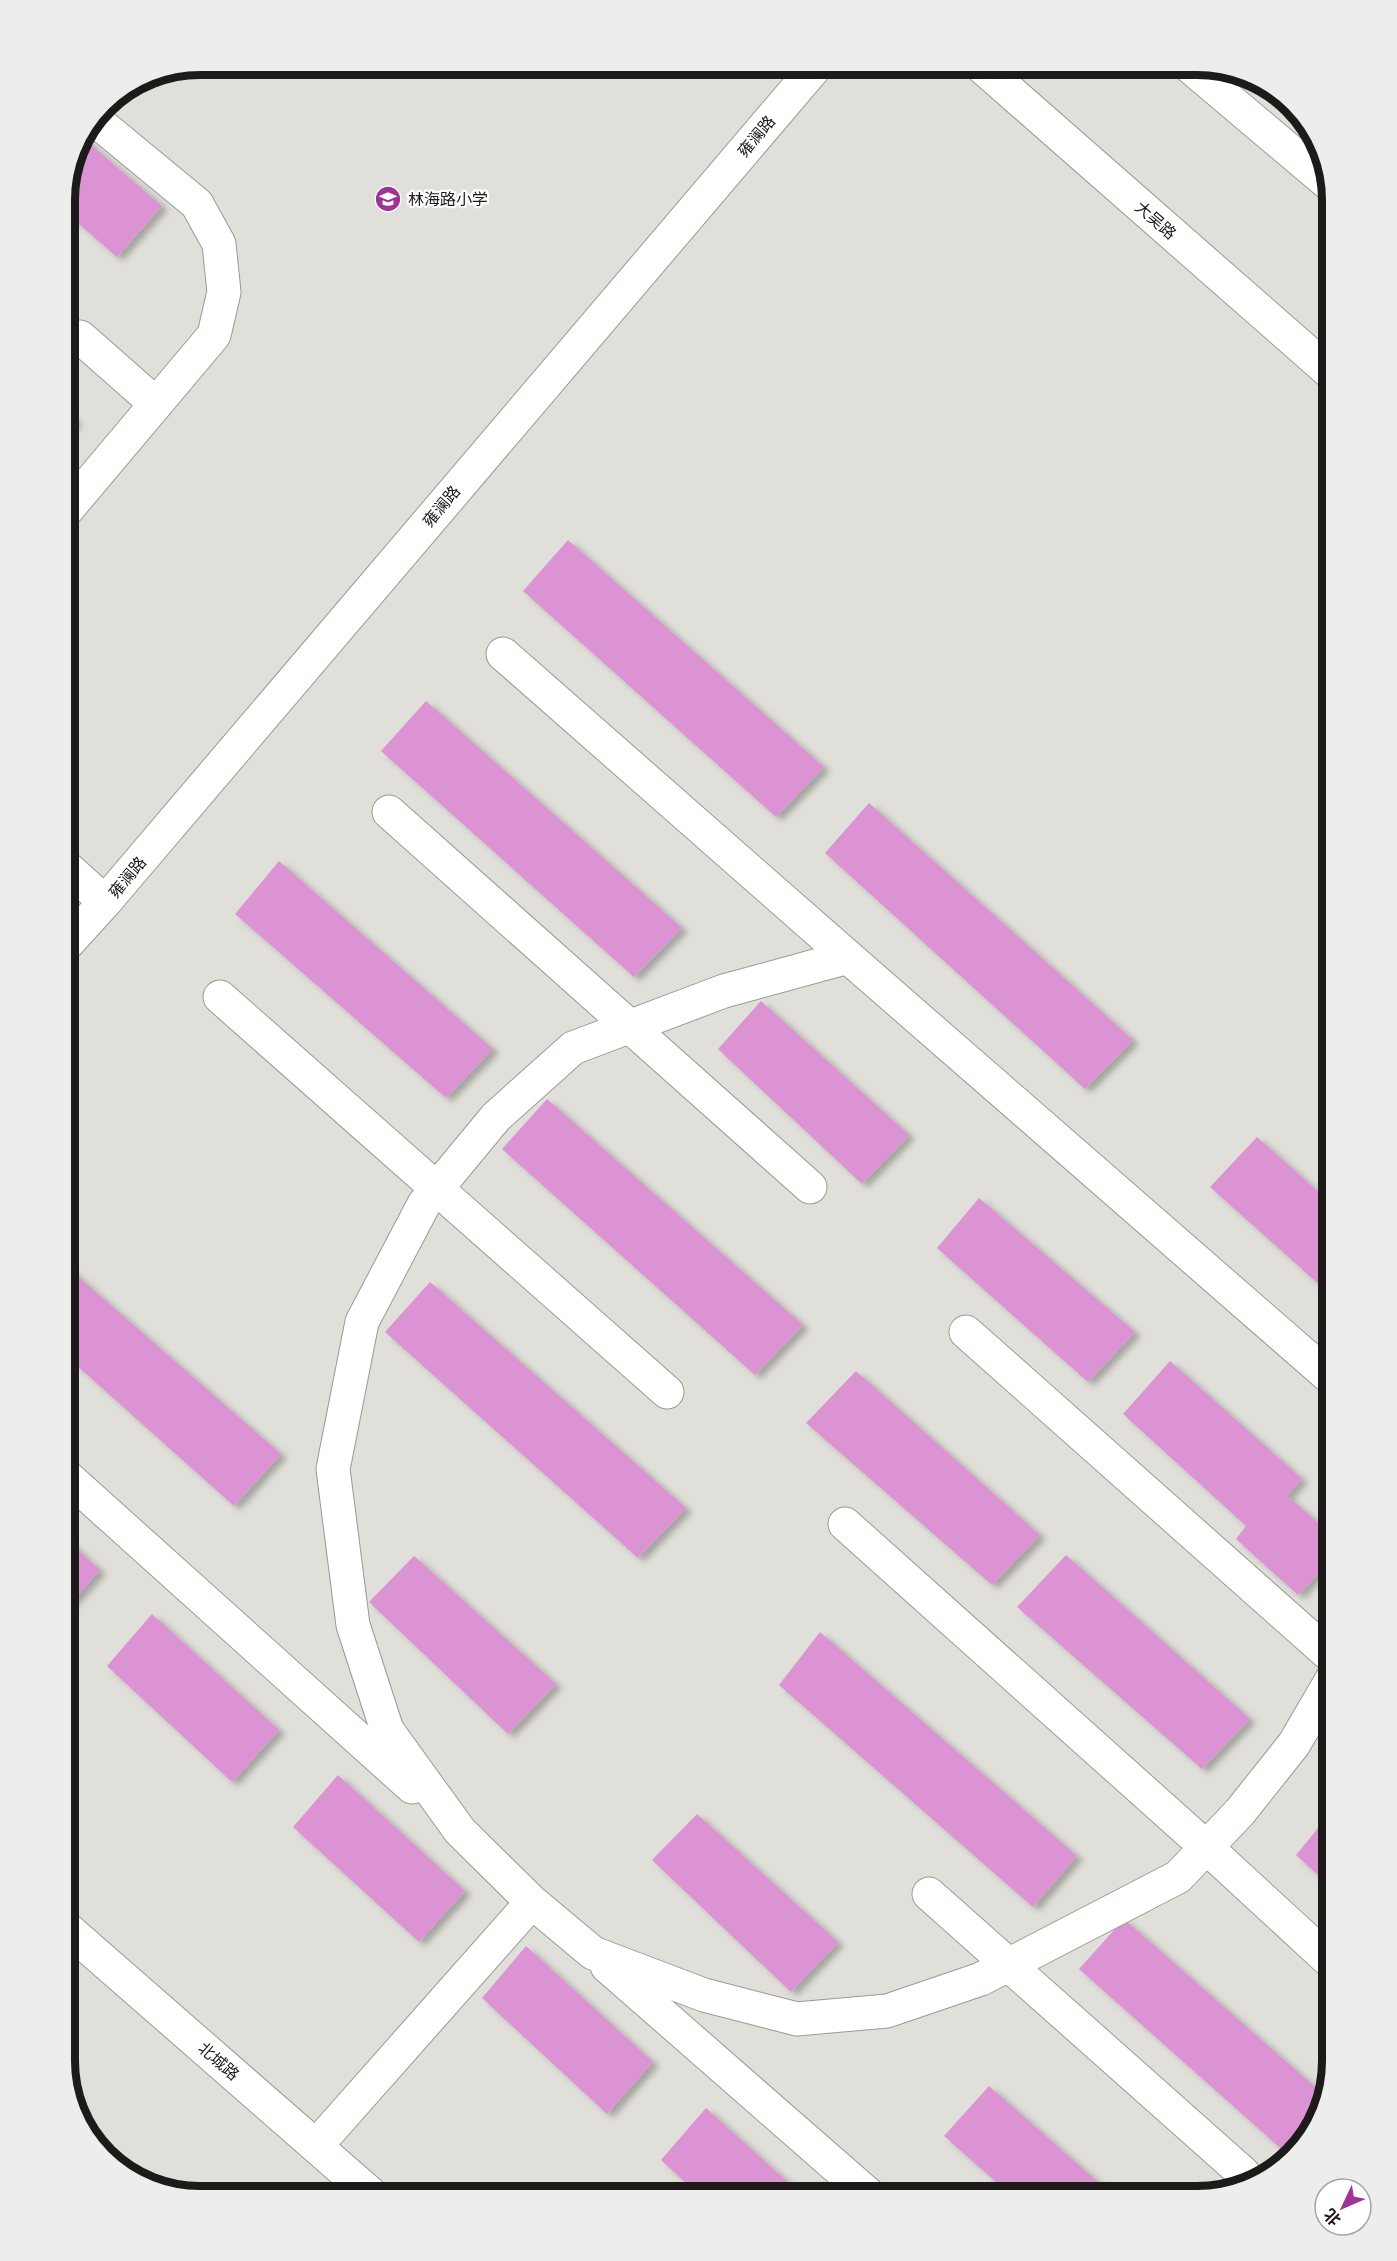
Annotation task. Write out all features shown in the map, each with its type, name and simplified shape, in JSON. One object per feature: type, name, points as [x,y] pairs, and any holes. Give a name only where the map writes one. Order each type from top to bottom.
[{"type":"street","name":"雍澜路","points":[[75,928],[105,903],[809,75]]},
{"type":"street","name":"大吴路","points":[[991,75],[1322,365]]},
{"type":"street","points":[[1200,75],[1320,177]]},
{"type":"street","points":[[75,500],[214,335],[224,292],[219,244],[197,204],[101,124]]},
{"type":"street","points":[[81,337],[156,404]]},
{"type":"street","points":[[503,654],[1322,1370]]},
{"type":"street","points":[[389,812],[810,1187]]},
{"type":"street","points":[[75,875],[105,903]]},
{"type":"street","points":[[460,1831],[387,1730],[353,1625],[333,1469],[362,1322],[424,1204],[496,1117],[573,1048],[724,991],[848,957]]},
{"type":"street","points":[[220,997],[667,1392]]},
{"type":"street","points":[[966,1332],[1322,1648]]},
{"type":"street","points":[[75,1484],[460,1831],[532,1902],[859,2186]]},
{"type":"street","points":[[845,1524],[1322,1954]]},
{"type":"street","points":[[593,1953],[704,1995],[797,2019],[887,2012],[981,1979],[1178,1877],[1240,1812],[1293,1744],[1322,1696]]},
{"type":"street","points":[[929,1893],[1243,2173]]},
{"type":"street","points":[[316,2146],[532,1902]]},
{"type":"street","name":"北城路","points":[[75,1937],[362,2186]]},
{"type":"building","points":[[89,143],[162,206],[117,257],[75,221],[77,175]]},
{"type":"building","points":[[568,540],[824,767],[776,817],[523,591]]},
{"type":"building","points":[[426,701],[682,928],[634,977],[381,751]]},
{"type":"building","points":[[869,803],[1133,1040],[1085,1089],[825,853]]},
{"type":"building","points":[[279,861],[493,1049],[446,1098],[235,914]]},
{"type":"building","points":[[761,1001],[909,1135],[862,1184],[718,1049]]},
{"type":"building","points":[[547,1099],[803,1325],[755,1375],[502,1149]]},
{"type":"building","points":[[1257,1137],[1322,1195],[1322,1287],[1210,1187]]},
{"type":"building","points":[[979,1198],[1135,1332],[1088,1382],[937,1248]]},
{"type":"building","points":[[75,1274],[281,1454],[234,1506],[75,1364]]},
{"type":"building","points":[[430,1282],[686,1508],[638,1558],[385,1332]]},
{"type":"building","points":[[1170,1361],[1302,1479],[1287,1496],[1322,1526],[1322,1570],[1298,1595],[1236,1539],[1246,1526],[1123,1414]]},
{"type":"building","points":[[856,1371],[1040,1535],[992,1585],[806,1423]]},
{"type":"building","points":[[75,1547],[100,1570],[75,1599]]},
{"type":"building","points":[[1066,1555],[1250,1719],[1202,1769],[1017,1607]]},
{"type":"building","points":[[414,1556],[556,1684],[508,1734],[369,1602]]},
{"type":"building","points":[[152,1614],[279,1730],[232,1782],[107,1666]]},
{"type":"building","points":[[820,1632],[1077,1856],[1033,1907],[779,1685]]},
{"type":"building","points":[[338,1775],[465,1891],[419,1942],[293,1827]]},
{"type":"building","points":[[697,1814],[838,1942],[791,1992],[652,1860]]},
{"type":"building","points":[[1322,1823],[1322,1879],[1296,1855]]},
{"type":"building","points":[[1124,1919],[1319,2090],[1313,2109],[1291,2144],[1284,2151],[1079,1969]]},
{"type":"building","points":[[526,1946],[653,2062],[607,2114],[482,1998]]},
{"type":"building","points":[[989,2086],[1103,2186],[1001,2186],[944,2136]]},
{"type":"building","points":[[706,2108],[792,2186],[689,2186],[661,2160]]},
{"type":"place","name":"林海路小学","points":[[388,199]]}]
